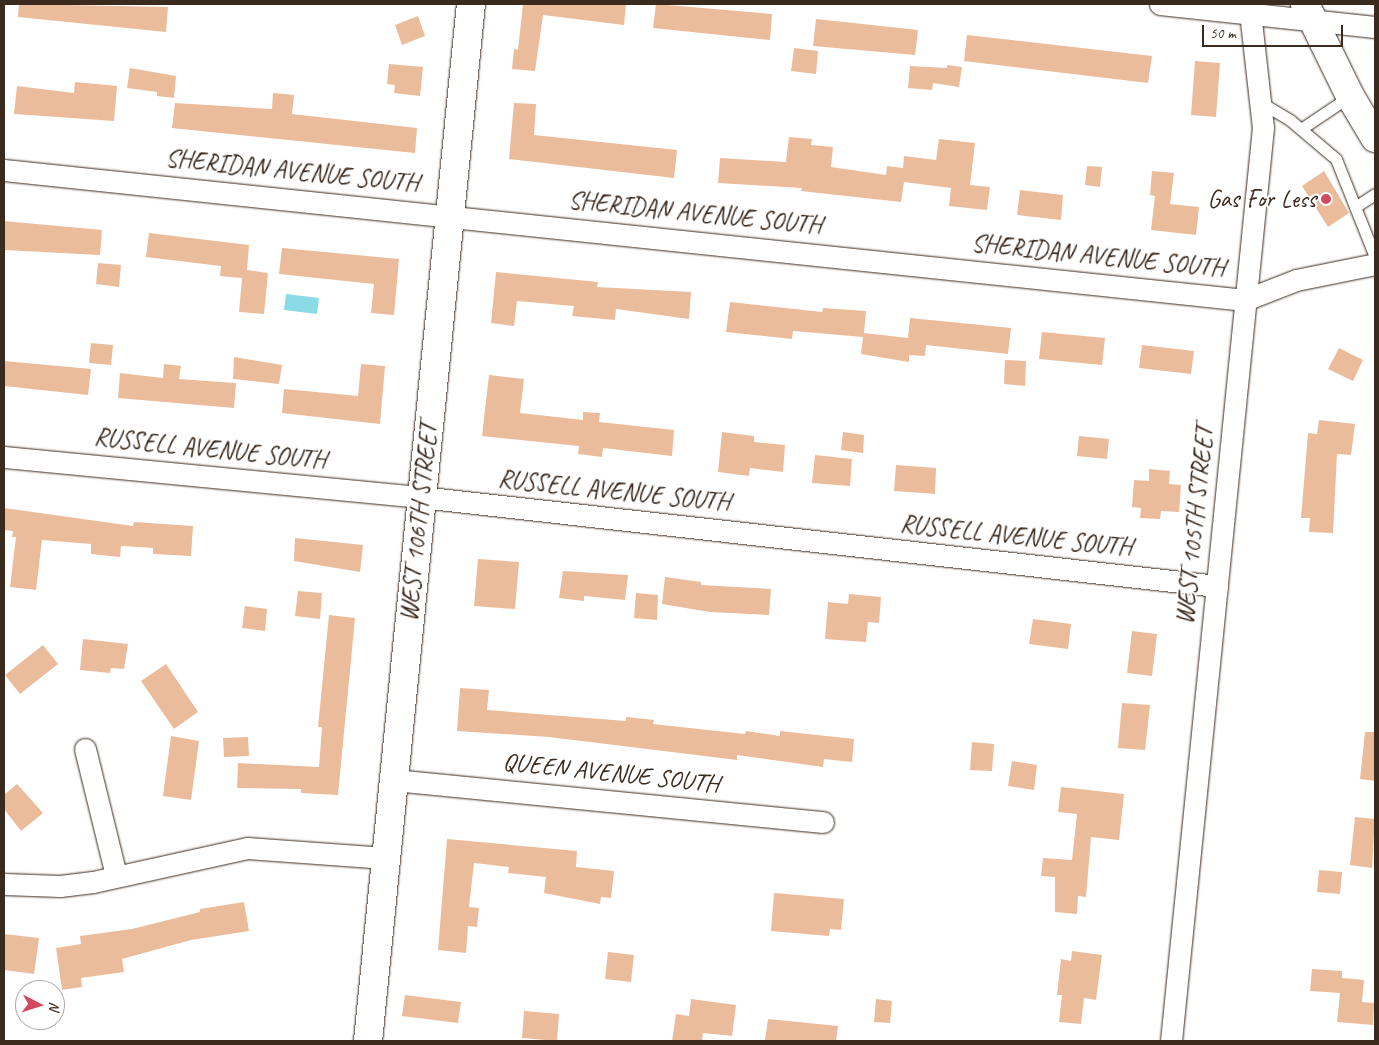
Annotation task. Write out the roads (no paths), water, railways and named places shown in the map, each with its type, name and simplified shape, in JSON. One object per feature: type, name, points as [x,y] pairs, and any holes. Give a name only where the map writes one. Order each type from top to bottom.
[{"type":"street","name":"WEST 106TH STREET","points":[[368,1041],[471,4]]},
{"type":"street","points":[[1160,4],[1250,14],[1309,12],[1375,27]]},
{"type":"street","points":[[1309,12],[1350,96],[1375,138]]},
{"type":"street","name":"WEST 105TH STREET","points":[[1171,1041],[1263,128],[1250,14]]},
{"type":"street","name":"SHERIDAN AVENUE SOUTH","points":[[4,170],[450,215],[1245,300],[1296,280],[1375,264]]},
{"type":"street","name":"RUSSELL AVENUE SOUTH","points":[[4,457],[421,497],[1217,586]]},
{"type":"street","points":[[85,749],[116,875]]},
{"type":"street","name":"QUEEN AVENUE SOUTH","points":[[394,780],[823,822]]},
{"type":"street","points":[[4,884],[60,886],[247,848],[386,858]]},
{"type":"lane","points":[[1301,129],[1350,96]]},
{"type":"lane","points":[[1260,102],[1301,129],[1336,159],[1375,257]]},
{"type":"lane","points":[[1355,207],[1375,194]]},
{"type":"water","points":[[286,294],[319,298],[317,314],[284,310]]},
{"type":"place","name":"Gas For Less","points":[[1326,199]]}]
